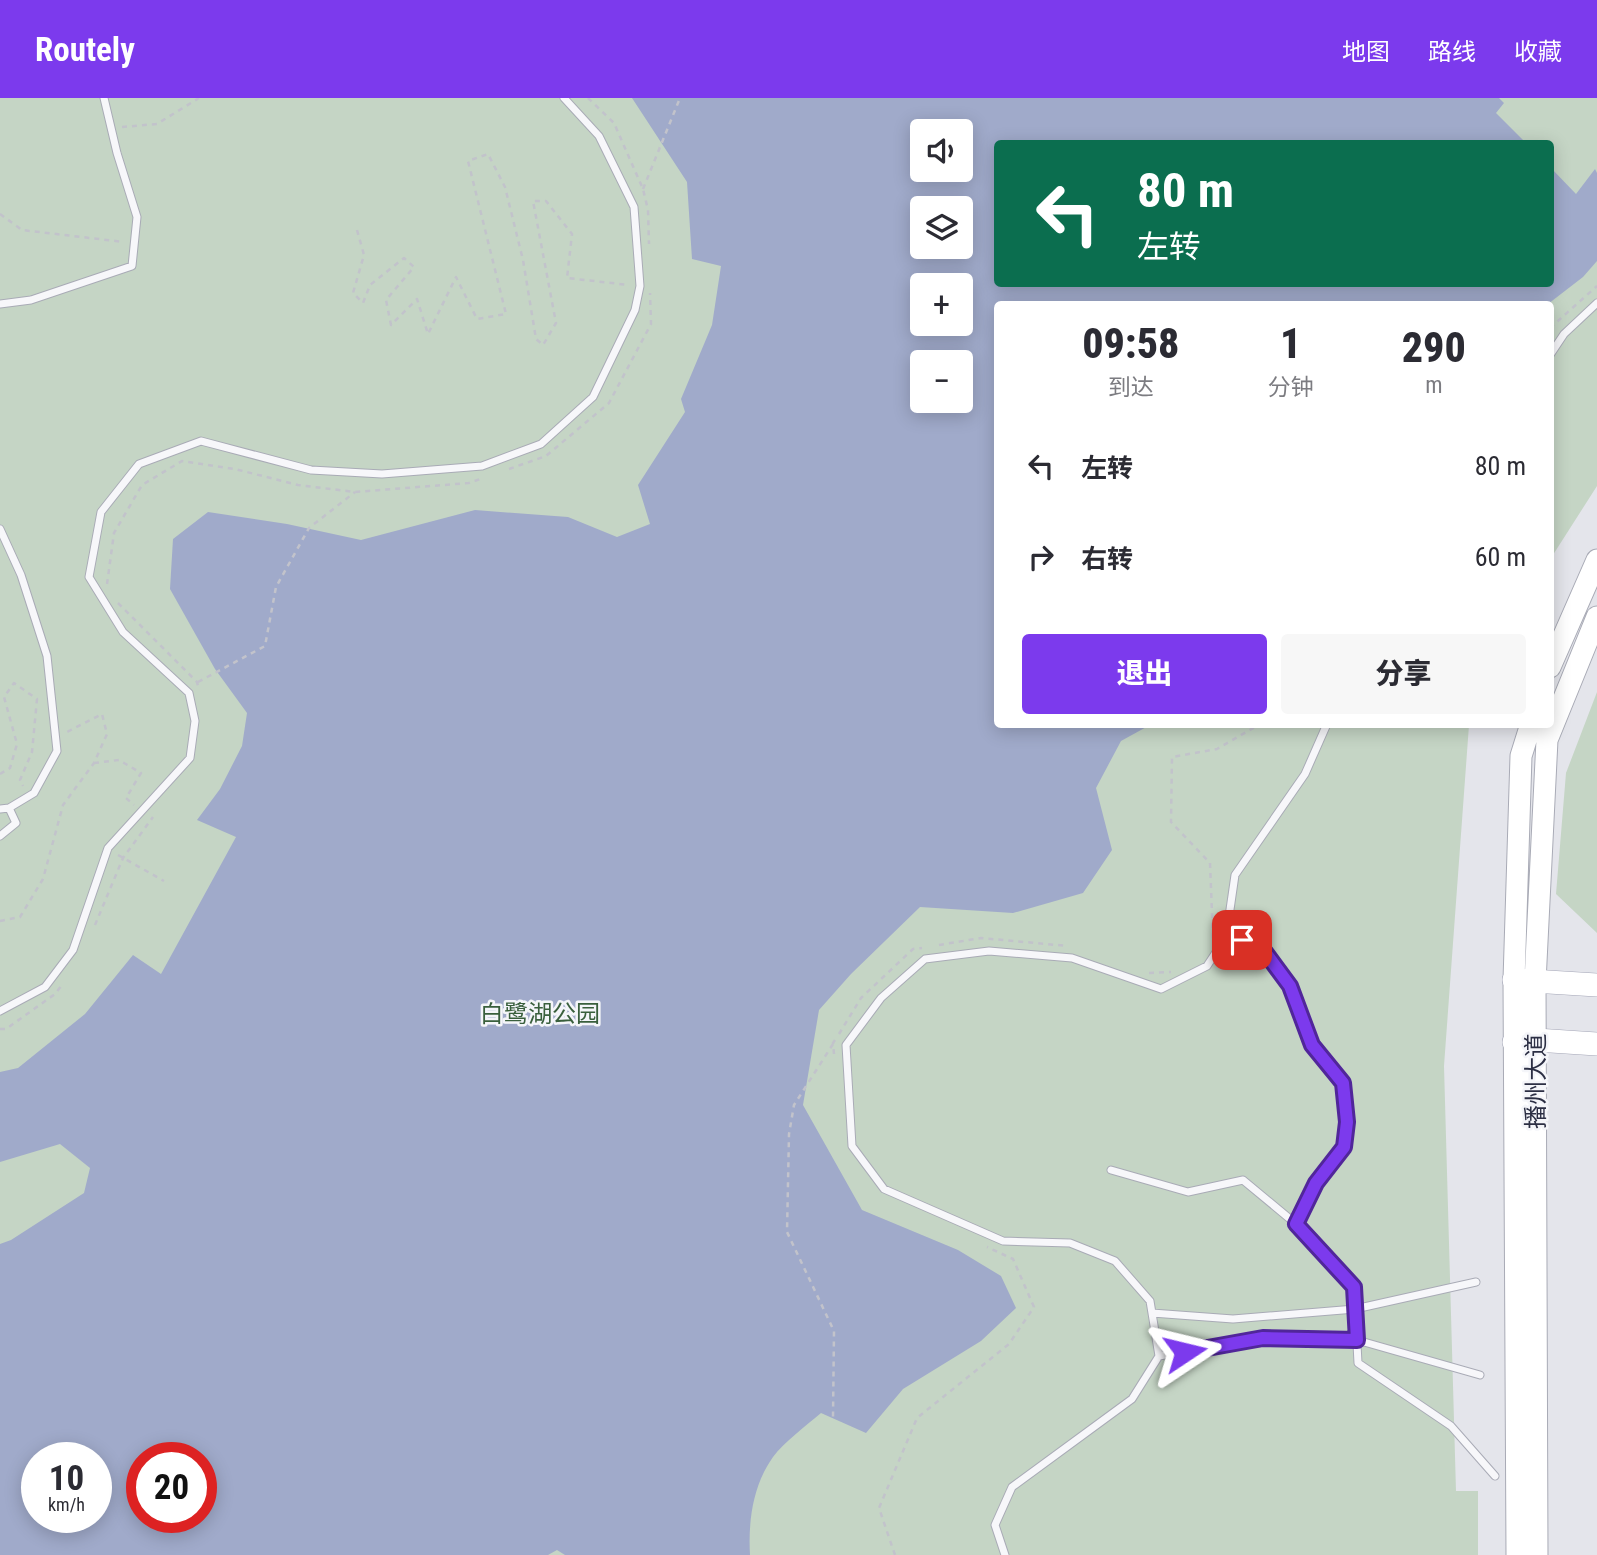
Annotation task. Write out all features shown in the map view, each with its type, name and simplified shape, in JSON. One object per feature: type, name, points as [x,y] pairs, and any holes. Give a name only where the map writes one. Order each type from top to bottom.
[{"type":"main road","points":[[1554,658],[1597,560]]},
{"type":"main road","name":"播州大道","points":[[1554,723],[1597,617]]},
{"type":"main road","name":"播州大道","points":[[1530,728],[1521,756],[1537,1555]]},
{"type":"main road","name":"播州大道","points":[[1524,981],[1547,740],[1552,728]]},
{"type":"main road","points":[[1524,981],[1597,985]]},
{"type":"main road","points":[[1525,1041],[1597,1044]]},
{"type":"main road","name":"播州大道","points":[[1517,1555],[1525,1041]]},
{"type":"lane","points":[[0,304],[31,300],[132,266],[137,217],[104,98]]},
{"type":"lane","points":[[0,1011],[45,987],[73,950],[108,848],[190,758],[195,721],[189,693],[123,632],[89,577],[101,512],[139,464],[201,441],[311,471],[382,474],[482,466],[541,444],[593,397],[635,310],[639,286],[634,207],[599,136],[564,98]]},
{"type":"lane","points":[[1554,349],[1564,334],[1597,303]]},
{"type":"lane","points":[[0,529],[21,575],[47,656],[57,737],[57,751],[33,793],[9,808],[0,809]]},
{"type":"lane","points":[[1005,1555],[995,1525],[1012,1487],[1132,1399],[1159,1356],[1150,1301],[1115,1261],[1070,1243],[1003,1241],[884,1189],[852,1146],[846,1045],[881,998],[925,959],[989,951],[1072,958],[1161,989],[1207,966],[1226,937],[1235,875],[1305,774],[1325,728]]},
{"type":"lane","points":[[0,836],[16,823],[9,808]]},
{"type":"lane","points":[[1226,937],[1259,944],[1290,986],[1312,1045],[1343,1083],[1347,1122],[1344,1147],[1316,1183],[1296,1224]]},
{"type":"lane","points":[[1111,1170],[1188,1192],[1243,1180],[1296,1224],[1354,1287],[1358,1363],[1451,1426],[1495,1476]]},
{"type":"lane","points":[[1152,1313],[1233,1318],[1355,1309],[1476,1282]]},
{"type":"lane","points":[[1159,1356],[1263,1338],[1357,1340],[1480,1375]]},
{"type":"path","points":[[111,128],[158,124],[199,98]]},
{"type":"path","points":[[588,98],[614,123],[643,189],[648,210],[649,248]]},
{"type":"path","points":[[643,189],[680,98]]},
{"type":"path","points":[[357,230],[364,255],[353,293],[363,303],[370,285],[404,258],[414,267],[386,300],[391,325],[417,299],[428,334],[456,277],[477,319],[506,314],[468,161],[488,154],[505,187],[523,260],[536,339],[543,345],[556,323],[533,201],[545,201],[572,234],[567,278],[639,286]]},
{"type":"path","points":[[0,214],[22,230],[134,243]]},
{"type":"path","points":[[508,470],[546,456],[609,402],[651,324],[650,286]]},
{"type":"path","points":[[1554,324],[1597,286]]},
{"type":"path","points":[[106,590],[114,533],[142,485],[182,461],[235,469],[298,485],[355,492],[470,483],[482,478]]},
{"type":"path","points":[[197,682],[265,646],[276,587],[309,528],[355,492]]},
{"type":"path","points":[[115,599],[197,682],[199,693]]},
{"type":"path","points":[[0,774],[10,768],[17,744],[4,697],[14,683],[37,699],[32,752],[20,780],[27,797]]},
{"type":"path","points":[[0,921],[20,917],[43,878],[63,805],[94,762],[107,734],[102,714],[57,737]]},
{"type":"path","points":[[1214,943],[1210,863],[1171,822],[1172,757],[1217,749],[1253,728]]},
{"type":"path","points":[[94,762],[119,760],[142,773],[126,798],[142,810]]},
{"type":"path","points":[[90,935],[123,858],[158,810]]},
{"type":"path","points":[[108,848],[164,881]]},
{"type":"path","points":[[833,1418],[834,1331],[787,1232],[789,1134],[794,1105],[861,998],[913,949],[981,938],[1064,944],[1076,949]]},
{"type":"path","points":[[1147,973],[1182,971]]},
{"type":"path","points":[[0,1029],[6,1029],[55,994],[63,983]]},
{"type":"path","points":[[833,1043],[835,1057]]},
{"type":"path","points":[[895,1555],[879,1508],[917,1418],[1009,1344],[1034,1307],[1013,1259],[975,1242]]},
{"type":"green space","name":"白鹭湖公园","points":[[0,98],[1597,98],[1597,486],[1554,553],[1554,301],[994,301],[994,728],[1469,728],[1444,1066],[1456,1491],[1478,1491],[1478,1555],[0,1555]]},
{"type":"green space","points":[[1597,692],[1597,933],[1556,894],[1566,773]]},
{"type":"water","points":[[632,98],[1499,98],[1504,103],[1496,113],[1523,140],[994,140],[994,287],[1554,287],[1554,171],[1576,194],[1595,169],[1597,173],[1597,261],[1583,277],[1552,301],[994,301],[994,728],[1145,728],[1121,741],[1096,788],[1112,850],[1083,893],[1013,913],[920,907],[851,974],[819,1010],[803,1105],[862,1210],[958,1250],[1001,1276],[1016,1308],[981,1341],[903,1389],[866,1433],[821,1413],[789,1440],[773,1457],[756,1491],[751,1516],[750,1555],[565,1555],[557,1550],[548,1555],[0,1555],[0,1244],[11,1240],[84,1193],[90,1168],[60,1144],[0,1162],[0,1072],[18,1068],[85,1014],[133,955],[161,974],[236,837],[197,820],[220,789],[242,746],[247,713],[215,669],[170,589],[173,539],[208,512],[287,524],[361,540],[475,510],[568,517],[617,537],[650,524],[638,485],[685,412],[681,399],[712,325],[721,266],[692,259],[687,182]]},
{"type":"route","points":[[1185,1352],[1263,1338],[1357,1340],[1354,1287],[1296,1224],[1316,1183],[1344,1147],[1347,1122],[1343,1083],[1312,1045],[1290,986],[1259,944],[1242,940]]}]
